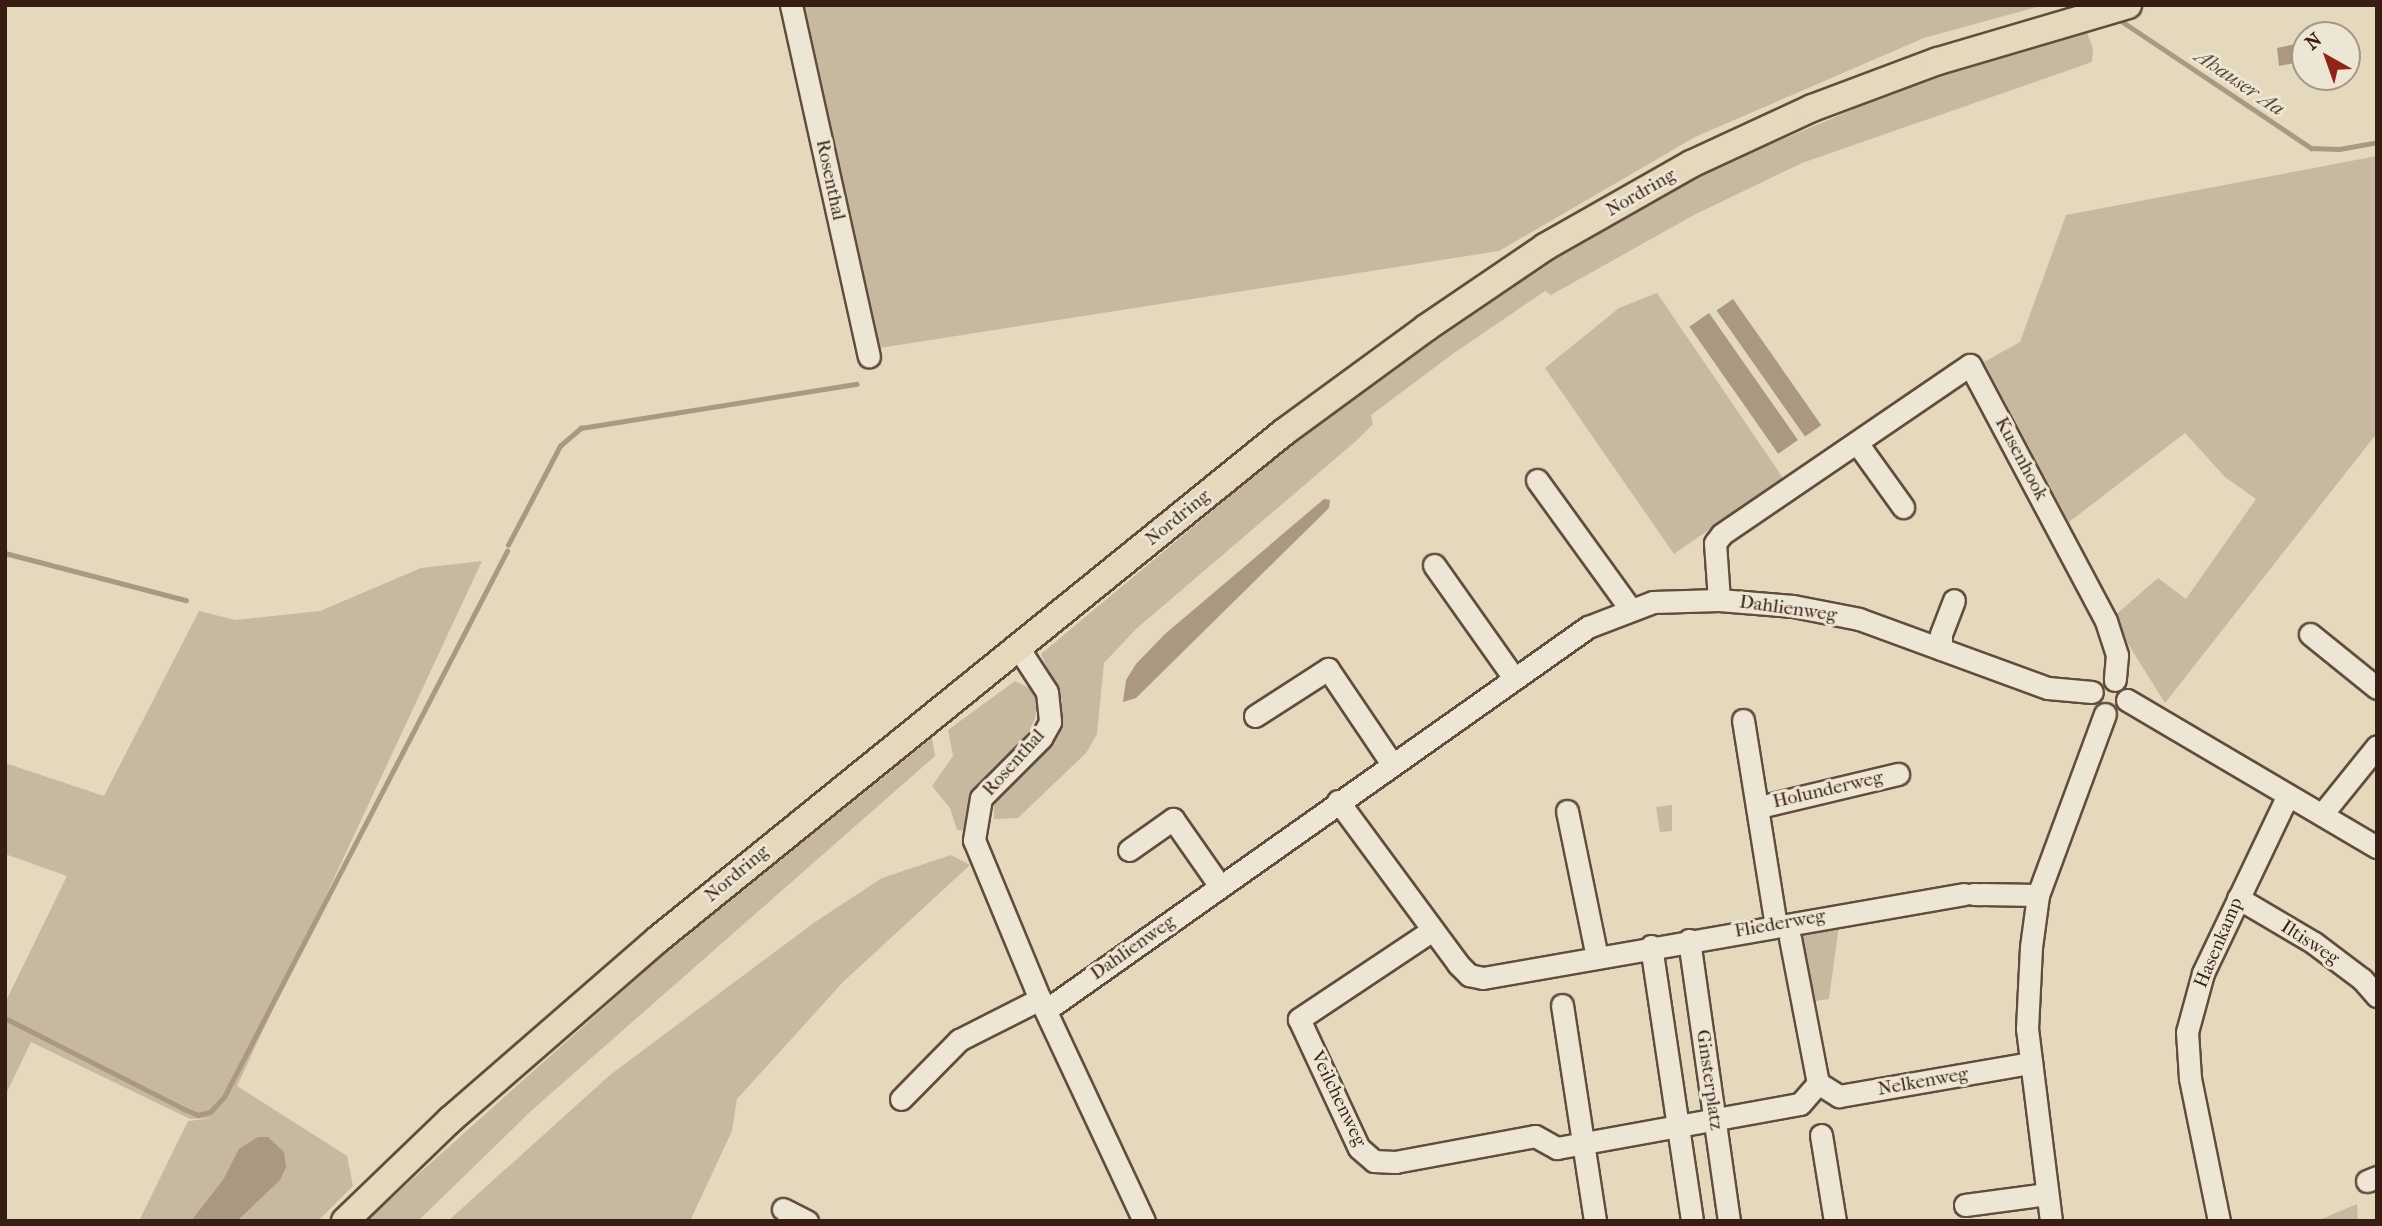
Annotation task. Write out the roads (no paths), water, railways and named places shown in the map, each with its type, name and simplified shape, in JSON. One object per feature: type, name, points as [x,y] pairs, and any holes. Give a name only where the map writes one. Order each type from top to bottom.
[{"type":"main road","name":"Nordring","points":[[345,1221],[450,1120],[657,940],[1284,432],[1426,328],[1545,247],[1691,164],[1812,108],[2069,19],[2128,5]]},
{"type":"street","name":"Rosenthal","points":[[791,5],[869,356]]},
{"type":"street","name":"Kusenhook","points":[[1719,600],[1715,543],[1722,534],[1970,365],[2106,621],[2117,655],[2115,681]]},
{"type":"street","points":[[1857,443],[1903,507]]},
{"type":"street","points":[[1536,480],[1631,610]]},
{"type":"street","points":[[1434,565],[1514,678]]},
{"type":"street","name":"Dahlienweg","points":[[1043,1004],[1220,886],[1588,627],[1653,602],[1719,600],[1793,606],[1859,619],[2048,688],[2092,692]]},
{"type":"street","points":[[1941,649],[1941,634],[1954,600]]},
{"type":"street","points":[[2309,634],[2377,688]]},
{"type":"street","name":"Rosenthal","points":[[1019,649],[1047,691],[1050,722],[1041,738],[981,798],[974,840],[1043,1004],[1144,1221]]},
{"type":"street","points":[[1255,716],[1328,669],[1392,764]]},
{"type":"street","points":[[2115,681],[2126,691],[2127,700],[2121,711],[2105,714],[2093,705],[2092,692],[2100,682],[2115,681]]},
{"type":"street","points":[[2127,700],[2287,797],[2323,813],[2377,847]]},
{"type":"street","points":[[2051,1221],[2027,1029],[2038,895],[2105,714]]},
{"type":"street","name":"Holunderweg","points":[[1743,720],[1783,931]]},
{"type":"street","points":[[2323,813],[2377,746]]},
{"type":"street","name":"Holunderweg","points":[[1759,807],[1898,774]]},
{"type":"street","name":"Hasenkamp","points":[[2219,1221],[2190,1078],[2187,1032],[2203,973],[2287,797]]},
{"type":"street","name":"Fliederweg","points":[[1338,802],[1431,931],[1469,975],[1483,978],[1689,940],[1783,931],[1968,894],[2038,895]]},
{"type":"street","points":[[1567,811],[1597,957]]},
{"type":"street","points":[[1129,850],[1173,818],[1220,886]]},
{"type":"street","name":"Iltisweg","points":[[2238,898],[2314,943],[2362,979],[2377,996]]},
{"type":"street","name":"Veilchenweg","points":[[1431,931],[1299,1018],[1359,1148],[1374,1161],[1395,1162],[1535,1136],[1556,1149],[1584,1141],[1714,1119]]},
{"type":"street","name":"Fliederweg","points":[[1783,931],[1818,1083]]},
{"type":"street","name":"Ginsterplatz","points":[[1689,940],[1729,1221]]},
{"type":"street","name":"Ginsterplatz","points":[[1651,946],[1692,1221]]},
{"type":"street","points":[[901,1099],[959,1040],[1043,1004]]},
{"type":"street","points":[[1562,1005],[1595,1221]]},
{"type":"street","name":"Nelkenweg","points":[[1818,1083],[1839,1096],[2031,1063]]},
{"type":"street","points":[[1714,1119],[1800,1104],[1818,1083]]},
{"type":"street","points":[[1821,1135],[1835,1221]]},
{"type":"street","points":[[1965,1205],[2047,1194]]},
{"type":"street","points":[[783,1209],[807,1221]]},
{"type":"waterway","name":"Ahauser Aa","points":[[2117,18],[2311,148],[2339,149],[2377,142]]},
{"type":"waterway","points":[[508,545],[560,446],[581,428],[857,384]]},
{"type":"waterway","points":[[5,1018],[184,1109],[198,1115],[210,1112],[224,1097],[507,551]]},
{"type":"waterway","points":[[5,553],[186,600]]}]
